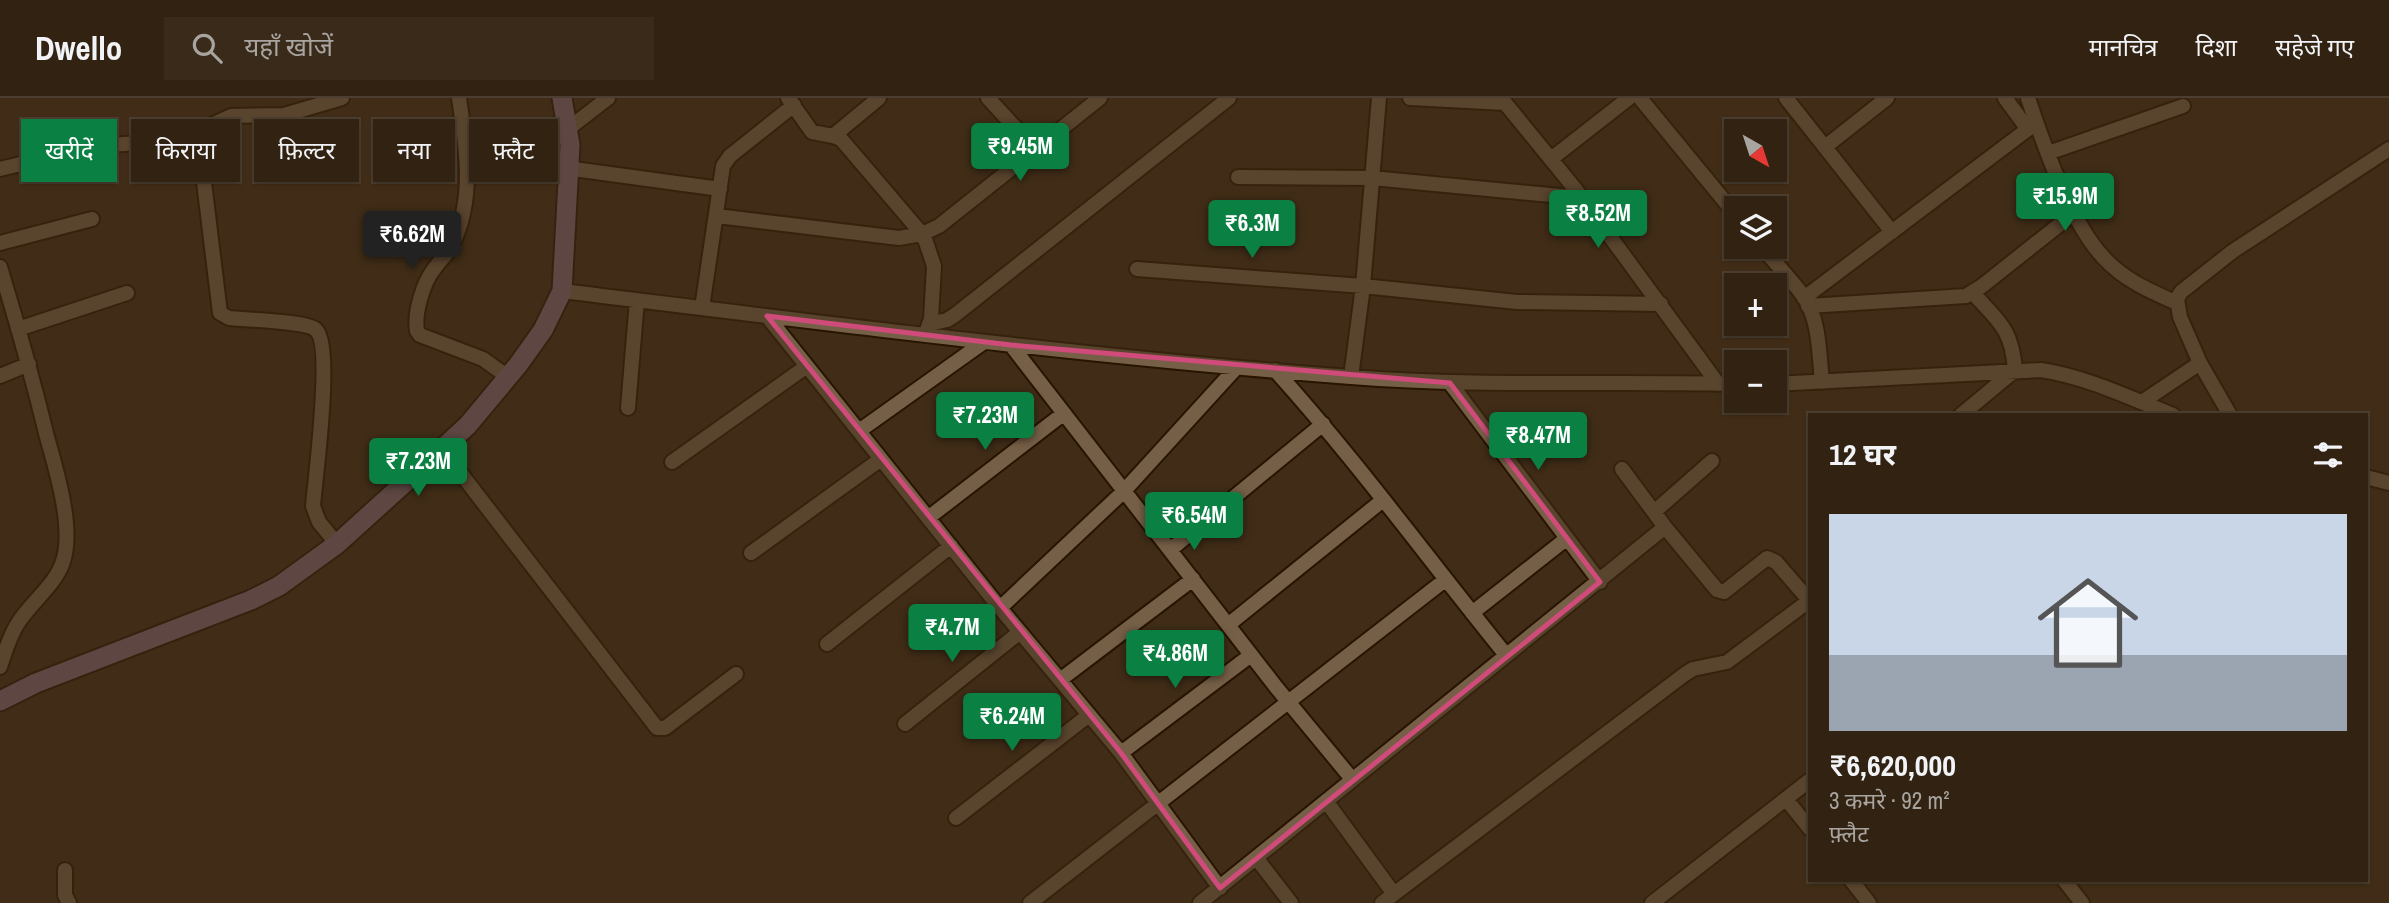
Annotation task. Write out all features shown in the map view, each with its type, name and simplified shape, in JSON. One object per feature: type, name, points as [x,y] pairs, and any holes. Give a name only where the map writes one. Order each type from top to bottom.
[{"type":"street","points":[[284,98],[284,115]]},
{"type":"street","points":[[225,119],[238,114],[284,115],[342,98]]},
{"type":"street","points":[[458,98],[467,164],[466,195],[457,233],[428,279],[420,303],[417,331],[483,359],[508,377]]},
{"type":"street","points":[[0,701],[36,683],[251,600],[279,586],[337,544],[468,425],[543,330],[562,290],[570,145],[562,98]]},
{"type":"street","points":[[568,129],[608,98]]},
{"type":"street","points":[[988,98],[1035,149]]},
{"type":"street","points":[[716,216],[899,238],[922,234],[939,226],[1100,98]]},
{"type":"street","points":[[928,329],[955,315],[1229,98]]},
{"type":"street","points":[[1351,377],[1363,286],[1378,98]]},
{"type":"street","points":[[1410,98],[1503,101],[1581,198],[1718,384]]},
{"type":"street","points":[[1551,159],[1629,98]]},
{"type":"street","points":[[1640,98],[1724,200]]},
{"type":"street","points":[[1786,98],[1892,232]]},
{"type":"street","points":[[1825,146],[1887,98]]},
{"type":"street","points":[[2005,98],[2032,125],[2048,152],[2074,214],[2091,242],[2112,267],[2137,284],[2177,303]]},
{"type":"street","points":[[2028,98],[2032,125]]},
{"type":"street","points":[[833,136],[871,100]]},
{"type":"street","points":[[702,308],[723,166],[730,156],[791,102],[812,132],[841,139],[922,234],[933,257],[934,266],[928,329]]},
{"type":"street","points":[[2048,152],[2183,106]]},
{"type":"street","points":[[1806,302],[2032,125]]},
{"type":"street","points":[[0,169],[96,146],[131,144]]},
{"type":"street","points":[[2229,413],[2200,363],[2180,317],[2177,303],[2181,292],[2212,265],[2389,149]]},
{"type":"street","points":[[467,164],[521,163],[569,167],[720,188]]},
{"type":"street","points":[[1238,177],[1372,178],[1581,198]]},
{"type":"street","points":[[204,182],[220,313],[229,318],[307,326],[318,333],[321,340],[324,381],[313,506],[319,522],[337,544]]},
{"type":"street","points":[[1806,302],[1958,297],[1973,293],[2074,214]]},
{"type":"street","points":[[0,243],[92,219]]},
{"type":"street","points":[[1772,259],[1806,302],[1814,323],[1822,382]]},
{"type":"street","points":[[0,267],[29,364],[59,484],[65,532],[64,558],[56,575],[4,637],[0,667]]},
{"type":"street","points":[[1138,269],[1363,286],[1517,302],[1661,304]]},
{"type":"street","points":[[562,290],[767,316],[928,329],[985,342],[1236,368],[1450,383],[1724,384]]},
{"type":"street","points":[[19,330],[127,293]]},
{"type":"street","points":[[1973,293],[2006,332],[2014,351],[2015,370]]},
{"type":"street","points":[[628,408],[637,300]]},
{"type":"street","points":[[767,316],[1000,608],[1121,753],[1220,888]]},
{"type":"street","points":[[859,431],[985,342]]},
{"type":"street","points":[[1011,345],[1251,655],[1352,779]]},
{"type":"street","points":[[2142,402],[2200,363]]},
{"type":"street","points":[[0,376],[29,364]]},
{"type":"street","points":[[672,462],[807,366]]},
{"type":"street","points":[[1000,608],[1123,492],[1236,368]]},
{"type":"street","points":[[1275,370],[1323,424],[1506,655]]},
{"type":"street","points":[[1963,413],[2015,370]]},
{"type":"street","points":[[1787,383],[2015,370],[2061,373],[2168,413]]},
{"type":"street","points":[[1450,383],[1600,582]]},
{"type":"street","points":[[928,518],[1063,414]]},
{"type":"street","points":[[1170,550],[1323,424]]},
{"type":"street","points":[[442,449],[657,728],[665,728],[736,674]]},
{"type":"street","points":[[751,553],[881,459]]},
{"type":"street","points":[[1654,512],[1712,461]]},
{"type":"street","points":[[1622,469],[1665,527],[1721,592],[1767,558],[1776,562],[1808,599]]},
{"type":"street","points":[[2368,478],[2389,483]]},
{"type":"street","points":[[1228,625],[1383,500]]},
{"type":"street","points":[[1200,903],[1665,527]]},
{"type":"street","points":[[1472,613],[1566,538]]},
{"type":"street","points":[[827,644],[951,546]]},
{"type":"street","points":[[1060,680],[1193,579]]},
{"type":"street","points":[[1030,903],[1445,580]]},
{"type":"street","points":[[1326,801],[1388,898],[1693,668],[1727,662],[1808,601]]},
{"type":"street","points":[[905,724],[1020,632]]},
{"type":"street","points":[[1121,753],[1251,655]]},
{"type":"street","points":[[956,818],[1089,715]]},
{"type":"street","points":[[1653,903],[1808,782]]},
{"type":"street","points":[[1786,799],[1808,826]]},
{"type":"street","points":[[1257,859],[1291,903]]},
{"type":"street","points":[[65,870],[65,895],[69,903]]},
{"type":"street","points":[[1853,882],[1869,903]]},
{"type":"street","points":[[2066,882],[2082,903]]},
{"type":"highlighted area","points":[[767,316],[1011,345],[1450,383],[1600,582],[1220,888],[1121,753]]}]
